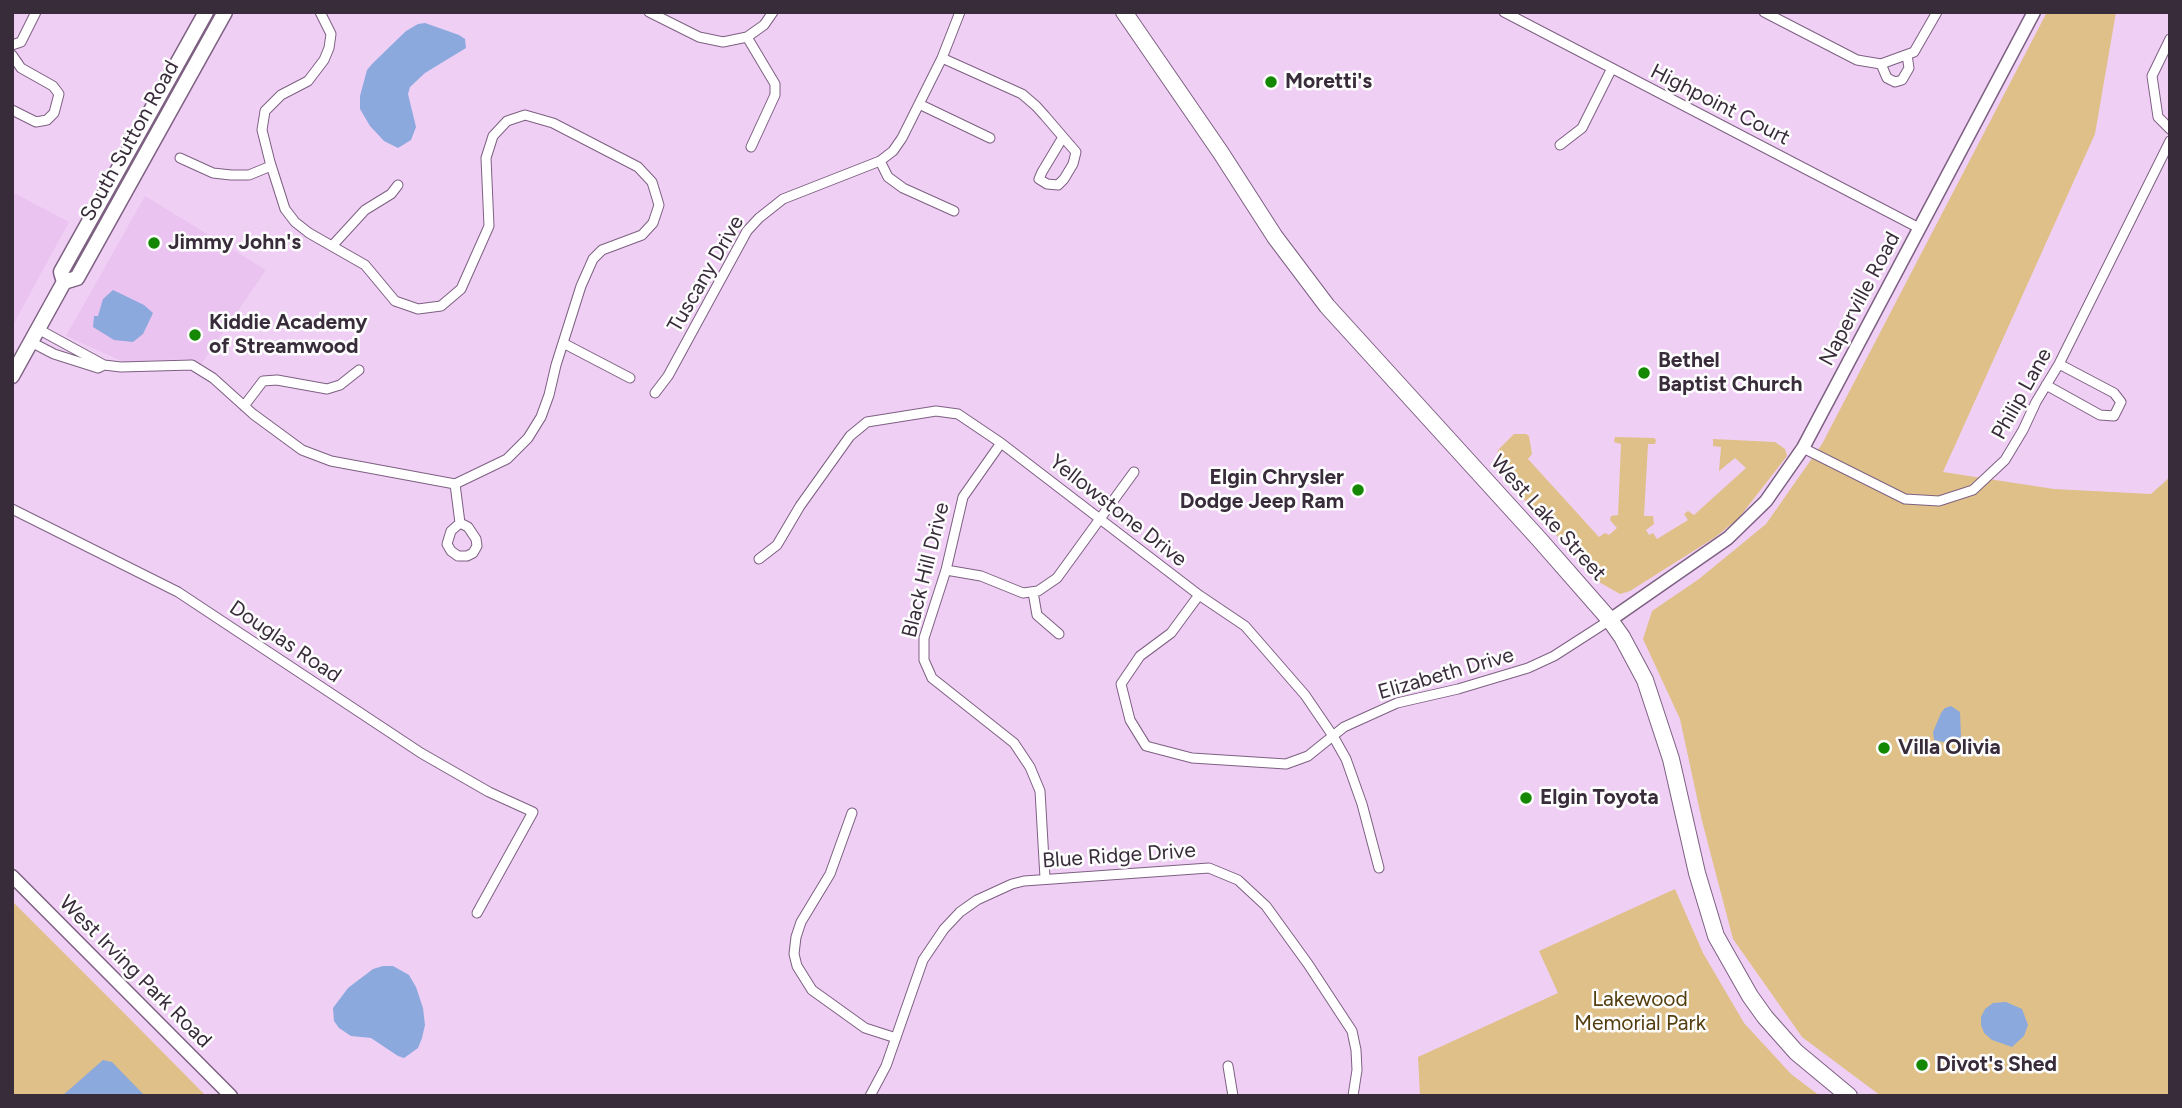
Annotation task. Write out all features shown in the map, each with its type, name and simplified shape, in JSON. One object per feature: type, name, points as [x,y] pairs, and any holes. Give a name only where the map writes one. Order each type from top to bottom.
[{"type":"highway","name":"West Lake Street","points":[[1124,12],[1275,237],[1327,306],[1610,620],[1645,680],[1656,712],[1671,759],[1697,873],[1721,945],[1765,1017],[1796,1052],[1849,1096]]},
{"type":"main road","name":"South Sutton Road","points":[[64,282],[61,272],[206,12]]},
{"type":"main road","name":"South Sutton Road","points":[[12,376],[64,282],[77,278],[225,12]]},
{"type":"street","points":[[12,45],[21,42],[36,12]]},
{"type":"street","points":[[35,336],[104,365],[192,365],[213,378],[244,406],[302,450],[331,461],[455,484],[507,459],[528,438],[541,417],[549,395],[581,286],[593,259],[602,250],[642,235],[653,223],[659,205],[652,182],[638,167],[553,123],[524,115],[507,121],[493,136],[486,158],[489,226],[461,289],[441,306],[418,309],[396,301],[365,265],[295,222],[285,209],[271,166],[262,130],[265,111],[281,95],[309,81],[324,60],[330,48],[331,34],[320,12]]},
{"type":"street","points":[[649,12],[706,39],[723,42],[747,37],[764,25],[774,12]]},
{"type":"street","name":"Tuscany Drive","points":[[655,393],[668,376],[747,231],[759,218],[783,199],[880,161],[893,151],[942,58],[960,12]]},
{"type":"street","name":"Highpoint Court","points":[[1504,12],[1919,228]]},
{"type":"street","points":[[1764,12],[1857,60],[1881,64],[1914,52],[1937,12]]},
{"type":"street","name":"Naperville Road","points":[[1610,620],[1728,538],[1766,500],[1803,449],[2034,12]]},
{"type":"street","points":[[747,37],[775,85],[775,95],[751,147]]},
{"type":"street","points":[[2170,39],[2152,76],[2158,117],[2170,129]]},
{"type":"street","points":[[12,55],[21,68],[53,86],[59,94],[54,113],[47,120],[36,122],[12,110]]},
{"type":"street","points":[[1881,64],[1886,78],[1895,82],[1902,80],[1909,68],[1907,55]]},
{"type":"street","points":[[942,58],[1022,94],[1036,106],[1063,137],[1076,152],[1064,180],[1058,185],[1047,184],[1039,178],[1063,137]]},
{"type":"street","points":[[1560,145],[1582,128],[1612,68]]},
{"type":"street","points":[[919,104],[990,138]]},
{"type":"street","name":"Philip Lane","points":[[1803,449],[1905,499],[1939,501],[1973,490],[2006,460],[2059,364],[2170,141]]},
{"type":"street","points":[[180,158],[212,173],[231,176],[249,174],[271,166]]},
{"type":"street","points":[[880,161],[888,177],[903,188],[954,211]]},
{"type":"street","points":[[332,246],[365,210],[391,194],[398,185]]},
{"type":"street","points":[[35,336],[78,363],[98,368],[104,365]]},
{"type":"street","points":[[564,343],[631,378]]},
{"type":"street","points":[[2046,385],[2100,415],[2114,416],[2121,402],[2114,393],[2059,364]]},
{"type":"street","points":[[244,406],[263,381],[277,380],[327,388],[340,385],[359,370]]},
{"type":"street","name":"Yellowstone Drive","points":[[759,559],[778,545],[800,506],[850,436],[867,422],[936,411],[958,414],[1001,443],[1199,595],[1245,626],[1305,695],[1334,736],[1346,759],[1362,804],[1379,868]]},
{"type":"street","name":"Black Hill Drive","points":[[1001,443],[963,497],[946,570],[923,638],[923,660],[932,678],[1014,743],[1030,767],[1040,791],[1045,878]]},
{"type":"street","points":[[946,570],[981,576],[1023,593],[1033,592],[1057,578],[1134,472]]},
{"type":"street","points":[[455,484],[460,523]]},
{"type":"street","name":"Douglas Road","points":[[12,509],[178,592],[421,754],[489,792],[533,812],[477,913]]},
{"type":"street","points":[[1033,592],[1037,614],[1059,634]]},
{"type":"street","name":"Elizabeth Drive","points":[[1199,595],[1171,633],[1140,656],[1121,684],[1130,720],[1146,747],[1192,758],[1286,764],[1308,756],[1344,727],[1397,703],[1458,689],[1528,668],[1554,656],[1610,620]]},
{"type":"street","points":[[852,813],[830,874],[801,922],[794,954],[797,966],[812,990],[865,1028],[896,1038]]},
{"type":"street","name":"Blue Ridge Drive","points":[[870,1096],[886,1066],[916,975],[943,929],[960,912],[990,893],[1012,884],[1045,878],[1209,868],[1238,880],[1266,906],[1352,1031],[1357,1070],[1353,1096]]},
{"type":"street","name":"West Irving Park Road","points":[[12,876],[231,1096]]},
{"type":"street","points":[[1228,1066],[1233,1096]]},
{"type":"shaded area","points":[[12,192],[69,222],[12,327]]},
{"type":"shaded area","points":[[145,196],[266,270],[200,366],[186,359],[124,362],[66,336]]},
{"type":"green space","points":[[2047,12],[2116,12],[2095,134],[1943,472],[2054,489],[2151,494],[2170,477],[2170,1096],[1881,1096],[1802,1037],[1733,939],[1702,821],[1680,719],[1643,639],[1652,611],[1699,579],[1766,524],[1822,444]]},
{"type":"green space","points":[[1514,434],[1529,436],[1532,454],[1528,459],[1599,537],[1605,533],[1609,535],[1617,528],[1610,520],[1611,516],[1618,515],[1621,444],[1614,442],[1615,437],[1656,440],[1655,444],[1648,444],[1644,516],[1653,516],[1654,524],[1646,530],[1649,535],[1653,533],[1657,539],[1688,520],[1684,514],[1688,511],[1694,515],[1746,468],[1735,458],[1719,471],[1721,447],[1713,446],[1713,439],[1775,442],[1785,449],[1787,456],[1738,519],[1714,538],[1630,591],[1620,594],[1599,582],[1498,471],[1498,450]]},
{"type":"green space","name":"Lakewood Memorial Park","points":[[1675,889],[1703,953],[1744,1023],[1791,1074],[1820,1096],[1420,1096],[1418,1057],[1558,993],[1539,951]]},
{"type":"green space","points":[[12,901],[129,1018],[206,1096],[12,1096]]},
{"type":"water","points":[[425,23],[459,35],[465,39],[466,48],[425,73],[410,87],[408,94],[416,127],[411,140],[398,148],[384,141],[370,126],[360,109],[360,96],[367,70],[372,64],[406,31]]},
{"type":"water","points":[[113,290],[144,305],[153,313],[143,334],[133,342],[114,340],[93,327],[94,316],[98,316],[103,299]]},
{"type":"water","points":[[1951,706],[1960,712],[1961,737],[1947,743],[1934,740],[1933,732],[1941,713]]},
{"type":"water","points":[[393,966],[409,975],[423,1008],[425,1025],[422,1038],[418,1048],[404,1058],[371,1038],[351,1036],[334,1021],[333,1008],[348,988],[373,969]]},
{"type":"water","points":[[2006,1002],[2022,1009],[2028,1025],[2024,1036],[2012,1047],[1992,1040],[1984,1033],[1981,1025],[1985,1009],[1993,1003]]},
{"type":"water","points":[[103,1060],[112,1062],[145,1096],[62,1096]]},
{"type":"place","name":"Moretti's","points":[[1271,82]]},
{"type":"place","name":"Jimmy John's","points":[[154,243]]},
{"type":"place","name":"Kiddie Academy of Streamwood","points":[[195,335]]},
{"type":"place","name":"Bethel Baptist Church","points":[[1644,373]]},
{"type":"place","name":"Elgin Chrysler Dodge Jeep Ram","points":[[1358,490]]},
{"type":"place","name":"Villa Olivia","points":[[1884,748]]},
{"type":"place","name":"Elgin Toyota","points":[[1526,798]]},
{"type":"place","name":"Divot's Shed","points":[[1922,1065]]}]
